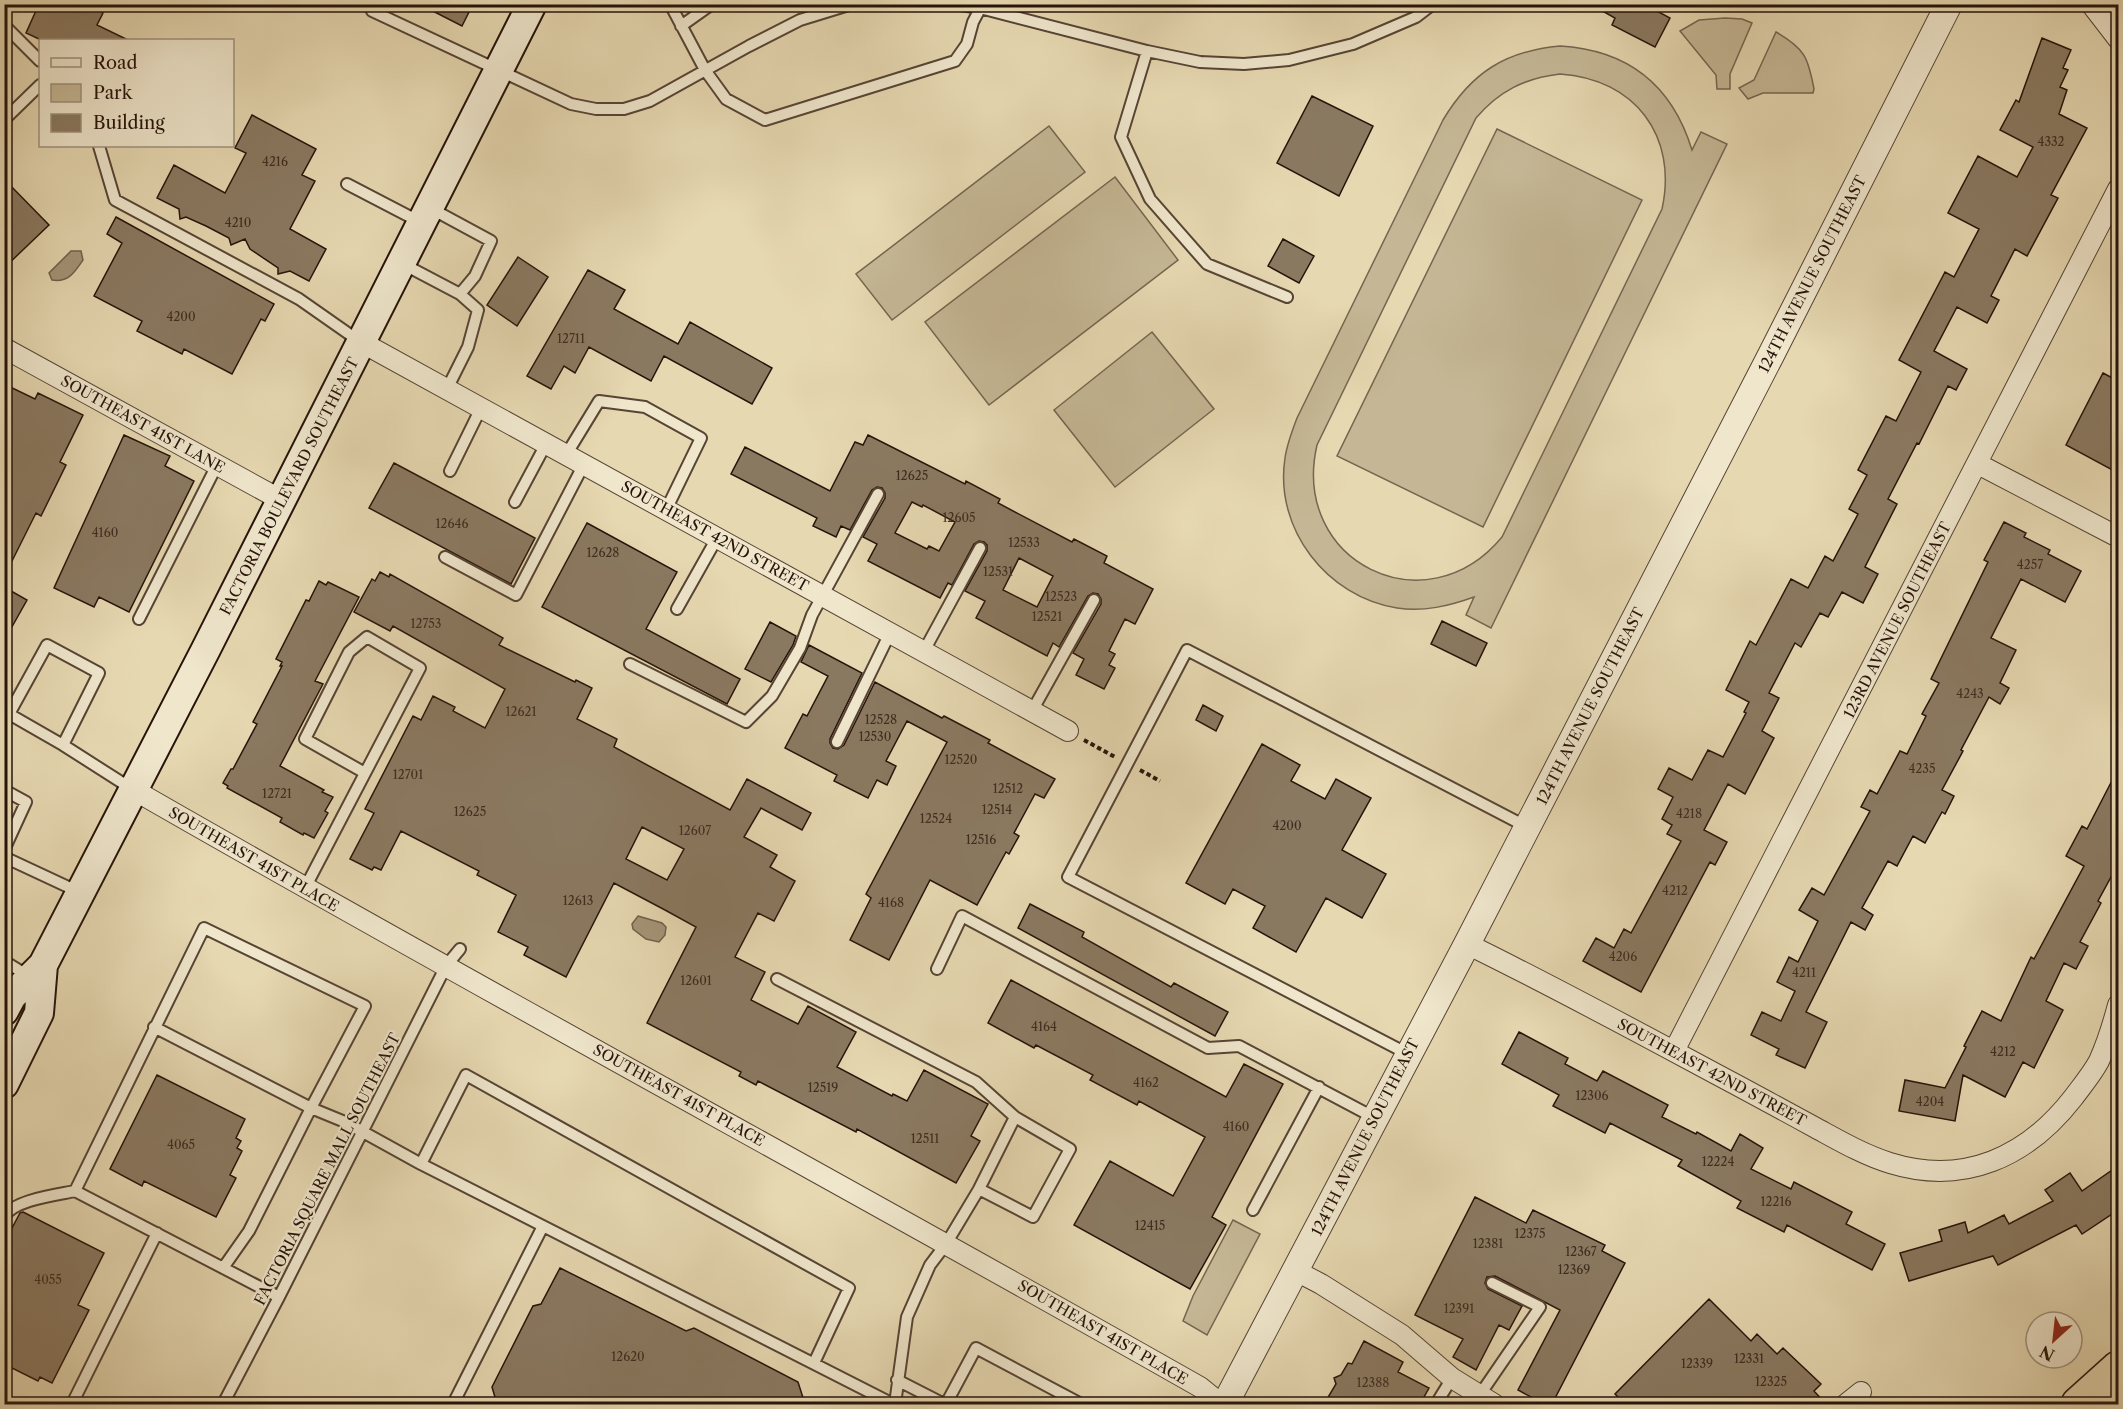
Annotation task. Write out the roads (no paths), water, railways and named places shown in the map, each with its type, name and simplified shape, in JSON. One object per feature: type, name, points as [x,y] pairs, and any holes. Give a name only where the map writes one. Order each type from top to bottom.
[{"type":"highway","points":[[2078,1404],[2118,1368]]},
{"type":"main road","name":"FACTORIA BOULEVARD SOUTHEAST","points":[[4,1011],[12,996],[37,971],[134,790],[532,4]]},
{"type":"main road","name":"FACTORIA BOULEVARD SOUTHEAST","points":[[4,1084],[39,1013],[37,971]]},
{"type":"street","name":"124TH AVENUE SOUTHEAST","points":[[1223,1404],[1296,1271],[1467,944],[1949,4]]},
{"type":"street","points":[[2091,4],[2118,39]]},
{"type":"street","name":"123RD AVENUE SOUTHEAST","points":[[1674,1052],[2118,189]]},
{"type":"street","name":"SOUTHEAST 42ND STREET","points":[[361,342],[1068,731]]},
{"type":"street","name":"SOUTHEAST 41ST LANE","points":[[4,348],[281,500]]},
{"type":"street","points":[[1978,464],[2118,537]]},
{"type":"street","name":"SOUTHEAST 41ST PLACE","points":[[134,790],[304,888],[1200,1387],[1223,1404]]},
{"type":"street","name":"SOUTHEAST 42ND STREET","points":[[1467,944],[1856,1150],[1890,1163],[1919,1169],[1965,1170],[1995,1161],[2019,1150],[2060,1115],[2086,1082],[2098,1061],[2118,1005]]},
{"type":"street","points":[[1296,1271],[1321,1284],[1401,1335],[1452,1378],[1487,1400]]},
{"type":"lane","points":[[369,4],[372,11],[499,71],[571,104],[596,109],[624,109],[650,101],[801,20],[852,4]]},
{"type":"lane","points":[[670,4],[705,70],[726,99],[765,120],[955,61],[967,44],[973,22],[981,6]]},
{"type":"lane","points":[[681,26],[712,4]]},
{"type":"lane","points":[[955,4],[981,6],[1147,51],[1200,62],[1244,64],[1289,60],[1353,44],[1416,17],[1433,4]]},
{"type":"lane","points":[[4,25],[39,60]]},
{"type":"lane","points":[[1147,51],[1120,137],[1150,199],[1207,264],[1287,297]]},
{"type":"lane","points":[[4,120],[39,86]]},
{"type":"lane","points":[[99,147],[115,200],[299,299],[361,342]]},
{"type":"lane","points":[[347,184],[491,241],[475,276],[460,294]]},
{"type":"lane","points":[[402,263],[460,294],[478,310],[468,347],[447,389]]},
{"type":"lane","points":[[566,455],[599,401],[645,407],[701,438],[666,510]]},
{"type":"lane","points":[[450,471],[481,408]]},
{"type":"lane","points":[[516,502],[546,444]]},
{"type":"lane","points":[[445,557],[516,595],[584,464]]},
{"type":"lane","points":[[139,619],[218,465]]},
{"type":"lane","points":[[630,664],[746,722],[772,696],[800,648],[822,595],[878,494]]},
{"type":"lane","points":[[677,609],[717,538]]},
{"type":"lane","points":[[924,651],[980,548]]},
{"type":"lane","points":[[1032,711],[1094,600]]},
{"type":"lane","points":[[837,742],[890,633]]},
{"type":"lane","points":[[304,888],[365,773],[420,668],[367,637],[349,652],[305,739],[365,773]]},
{"type":"lane","points":[[63,745],[99,673],[47,645],[9,714],[134,790]]},
{"type":"lane","points":[[1408,1054],[1068,877],[1187,650],[1527,827]]},
{"type":"lane","points":[[4,790],[26,802],[4,850]]},
{"type":"lane","points":[[4,857],[79,892]]},
{"type":"lane","points":[[937,969],[962,916],[1208,1048],[1239,1046],[1375,1118]]},
{"type":"lane","points":[[75,1191],[204,928],[365,1006],[249,1231],[224,1268]]},
{"type":"lane","name":"FACTORIA SQUARE MALL SOUTHEAST","points":[[223,1404],[279,1298],[446,966],[460,949]]},
{"type":"lane","points":[[4,961],[37,971]]},
{"type":"lane","points":[[777,979],[976,1082],[1016,1117],[1070,1149],[1033,1217],[979,1189]]},
{"type":"lane","points":[[154,1027],[311,1108],[345,1122],[421,1164],[894,1404],[907,1317],[926,1274],[979,1189],[1016,1117]]},
{"type":"lane","points":[[421,1164],[466,1075],[849,1288],[814,1363]]},
{"type":"lane","points":[[1253,1210],[1319,1087]]},
{"type":"lane","points":[[4,1217],[18,1204],[75,1191],[279,1298]]},
{"type":"lane","points":[[453,1404],[543,1226]]},
{"type":"lane","points":[[72,1404],[157,1233]]},
{"type":"lane","points":[[1487,1400],[1540,1307],[1492,1283]]},
{"type":"lane","points":[[897,1380],[945,1404],[976,1348],[1081,1404]]},
{"type":"lane","points":[[1436,1404],[1452,1378]]}]
